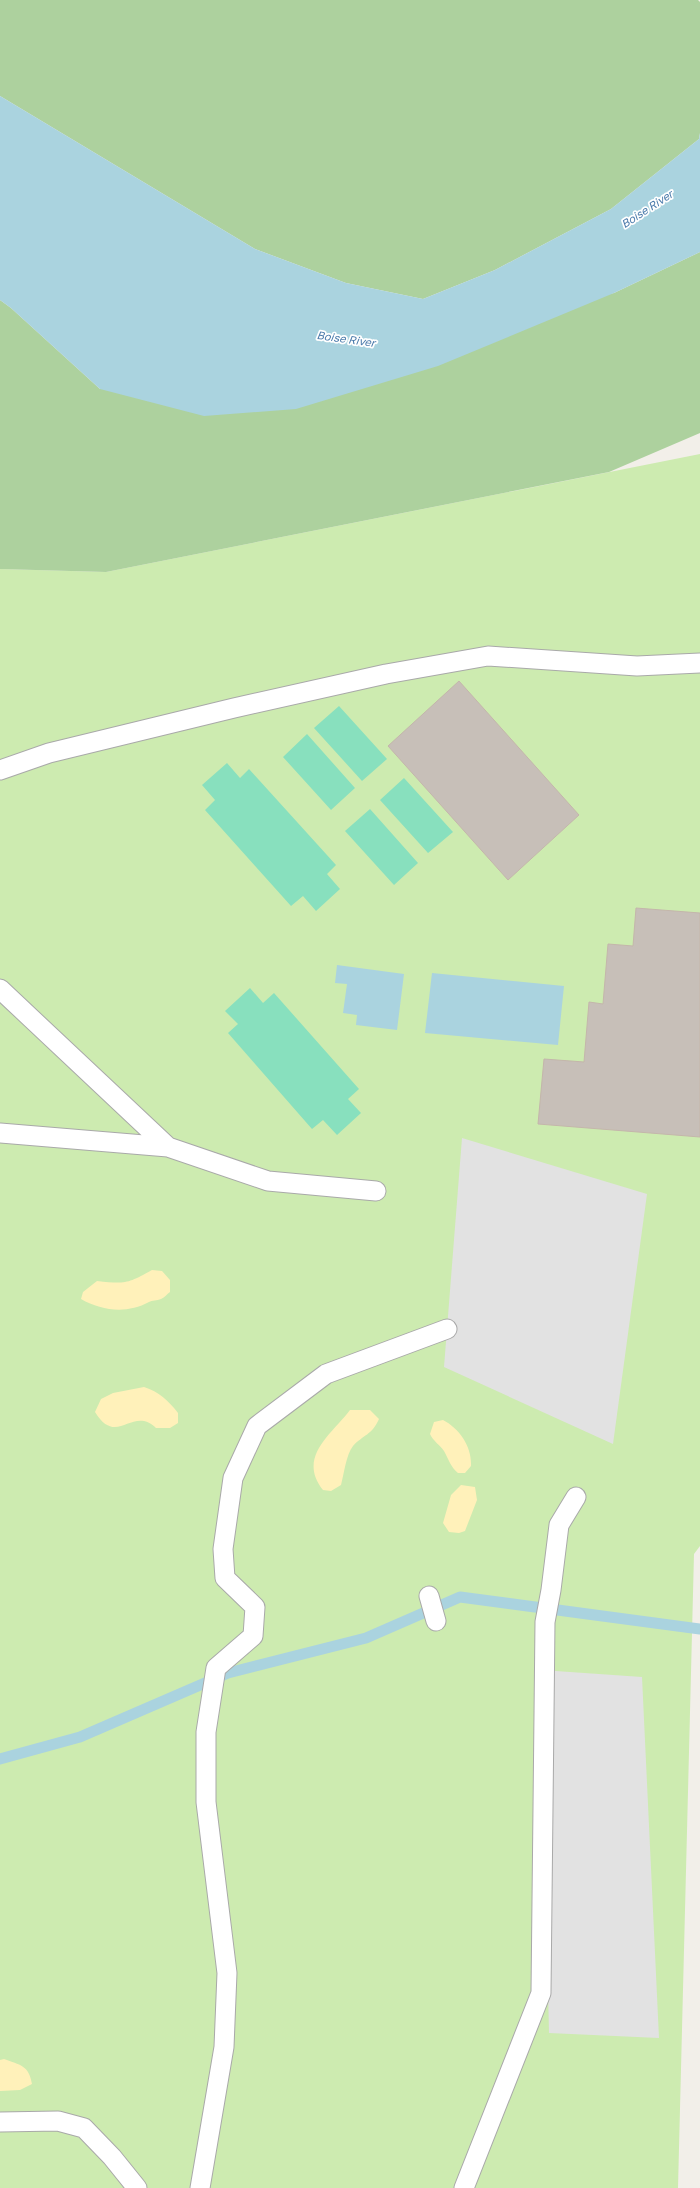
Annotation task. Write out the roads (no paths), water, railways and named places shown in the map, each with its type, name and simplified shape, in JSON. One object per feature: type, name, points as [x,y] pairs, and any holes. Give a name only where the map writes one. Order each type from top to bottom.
[{"type":"lane","points":[[0,770],[49,753],[234,708],[386,674],[488,656],[637,666],[700,663]]},
{"type":"lane","points":[[0,989],[168,1147]]},
{"type":"lane","points":[[0,1133],[168,1147],[268,1181],[376,1191]]},
{"type":"lane","points":[[200,2188],[224,2047],[227,1973],[206,1802],[206,1732],[216,1668],[253,1636],[255,1607],[225,1578],[223,1549],[233,1478],[257,1426],[326,1374],[447,1329]]},
{"type":"lane","points":[[464,2188],[541,1993],[545,1622],[551,1590],[559,1524],[576,1497]]},
{"type":"lane","points":[[429,1596],[436,1621]]},
{"type":"lane","points":[[0,2122],[58,2121],[84,2128],[112,2157],[136,2188]]},
{"type":"water","name":"Boise River","points":[[0,96],[255,249],[346,283],[423,299],[495,270],[611,209],[699,139],[700,133],[700,252],[614,293],[438,366],[296,409],[204,416],[100,389],[11,308],[0,300]]},
{"type":"water","points":[[337,965],[404,974],[397,1030],[356,1025],[357,1015],[343,1013],[347,984],[335,983]]},
{"type":"water","points":[[432,973],[564,986],[558,1045],[425,1033]]},
{"type":"waterway","points":[[0,1759],[80,1737],[228,1673],[366,1638],[460,1597],[700,1629]]}]
